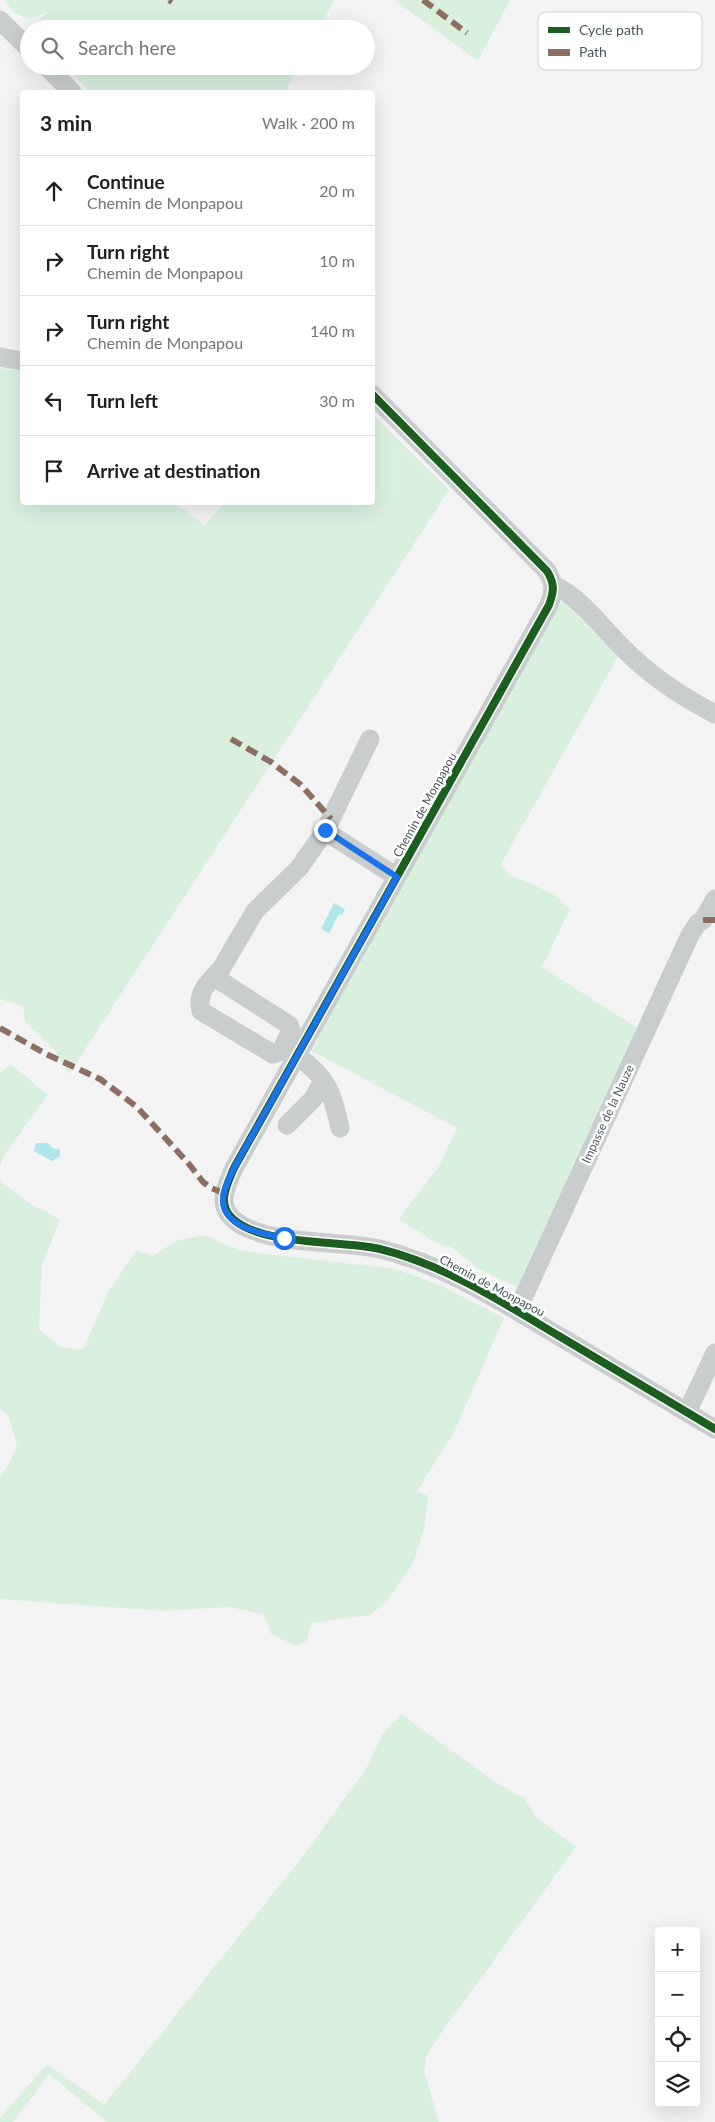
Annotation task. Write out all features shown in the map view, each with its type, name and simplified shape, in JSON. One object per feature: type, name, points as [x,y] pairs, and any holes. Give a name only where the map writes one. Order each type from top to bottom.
[{"type":"street","points":[[0,20],[20,40]]},
{"type":"street","points":[[55,75],[70,90]]},
{"type":"street","points":[[0,357],[20,361]]},
{"type":"street","points":[[375,397],[547,571],[554,585],[578,600],[623,648],[663,685],[715,714]]},
{"type":"street","name":"Chemin de Monpapou","points":[[554,585],[549,606],[234,1168],[224,1192],[223,1202],[226,1211],[234,1220],[247,1228],[265,1234],[378,1249],[423,1263],[457,1278],[517,1311],[715,1429]]},
{"type":"street","points":[[221,969],[219,980],[289,1025],[291,1030],[281,1051],[273,1054],[201,1011],[199,1002],[205,985],[221,969],[255,911],[299,868],[325,830],[370,739]]},
{"type":"street","points":[[325,830],[397,877]]},
{"type":"street","name":"Impasse de la Nauze","points":[[517,1311],[690,935],[698,923],[703,920],[715,898]]},
{"type":"street","points":[[297,1056],[314,1068],[332,1096],[340,1128]]},
{"type":"street","points":[[286,1125],[313,1099],[323,1081]]},
{"type":"street","points":[[687,1412],[715,1353]]},
{"type":"green space","points":[[4,0],[334,0],[324,20],[40,20],[47,12],[30,19],[14,13]]},
{"type":"green space","points":[[394,0],[510,0],[478,61]]},
{"type":"green space","points":[[74,75],[294,75],[286,90],[88,90]]},
{"type":"green space","points":[[0,368],[20,371],[20,505],[177,505],[205,525],[222,505],[375,505],[375,417],[449,490],[69,1074],[53,1048],[25,1022],[23,1006],[0,999]]},
{"type":"green space","points":[[564,601],[620,653],[501,864],[508,874],[554,894],[570,909],[542,967],[639,1029],[517,1287],[477,1268],[453,1248],[436,1243],[399,1219],[438,1168],[457,1128],[312,1051],[323,1027],[559,604]]},
{"type":"green space","points":[[11,1064],[48,1095],[5,1154],[0,1167],[0,1073]]},
{"type":"green space","points":[[0,1181],[27,1202],[60,1219],[42,1266],[39,1329],[61,1347],[83,1350],[108,1292],[136,1251],[153,1256],[176,1241],[204,1235],[242,1251],[396,1269],[440,1285],[504,1318],[454,1432],[417,1491],[428,1496],[425,1525],[414,1562],[387,1601],[370,1615],[311,1623],[307,1641],[295,1646],[271,1634],[264,1614],[228,1607],[163,1611],[0,1599],[0,1476],[17,1447],[9,1417],[0,1407]]},
{"type":"green space","points":[[401,1714],[495,1782],[524,1798],[537,1818],[576,1847],[427,2055],[424,2071],[439,2122],[107,2122],[49,2074],[13,2122],[0,2122],[0,2118],[47,2064],[104,2105],[299,1861],[365,1771],[382,1735]]},
{"type":"water","points":[[334,903],[345,909],[342,915],[339,914],[329,933],[321,929]]},
{"type":"water","points":[[36,1143],[48,1143],[52,1148],[60,1150],[60,1157],[52,1161],[34,1151]]},
{"type":"marked path","points":[[423,0],[467,33]]},
{"type":"marked path","points":[[231,739],[271,762],[301,785],[331,819]]},
{"type":"marked path","points":[[703,920],[715,920]]},
{"type":"marked path","points":[[0,1028],[46,1054],[100,1079],[137,1107],[203,1182],[211,1188],[224,1193]]},
{"type":"cycle path","points":[[375,397],[547,571],[553,592],[549,605],[234,1168],[228,1181],[224,1201],[225,1207],[233,1219],[246,1228],[263,1234],[303,1241],[380,1249],[404,1256],[450,1275],[516,1310],[715,1429]]},
{"type":"route","points":[[284,1238],[247,1228],[234,1220],[226,1211],[223,1202],[224,1192],[234,1168],[397,877],[325,830]]}]
